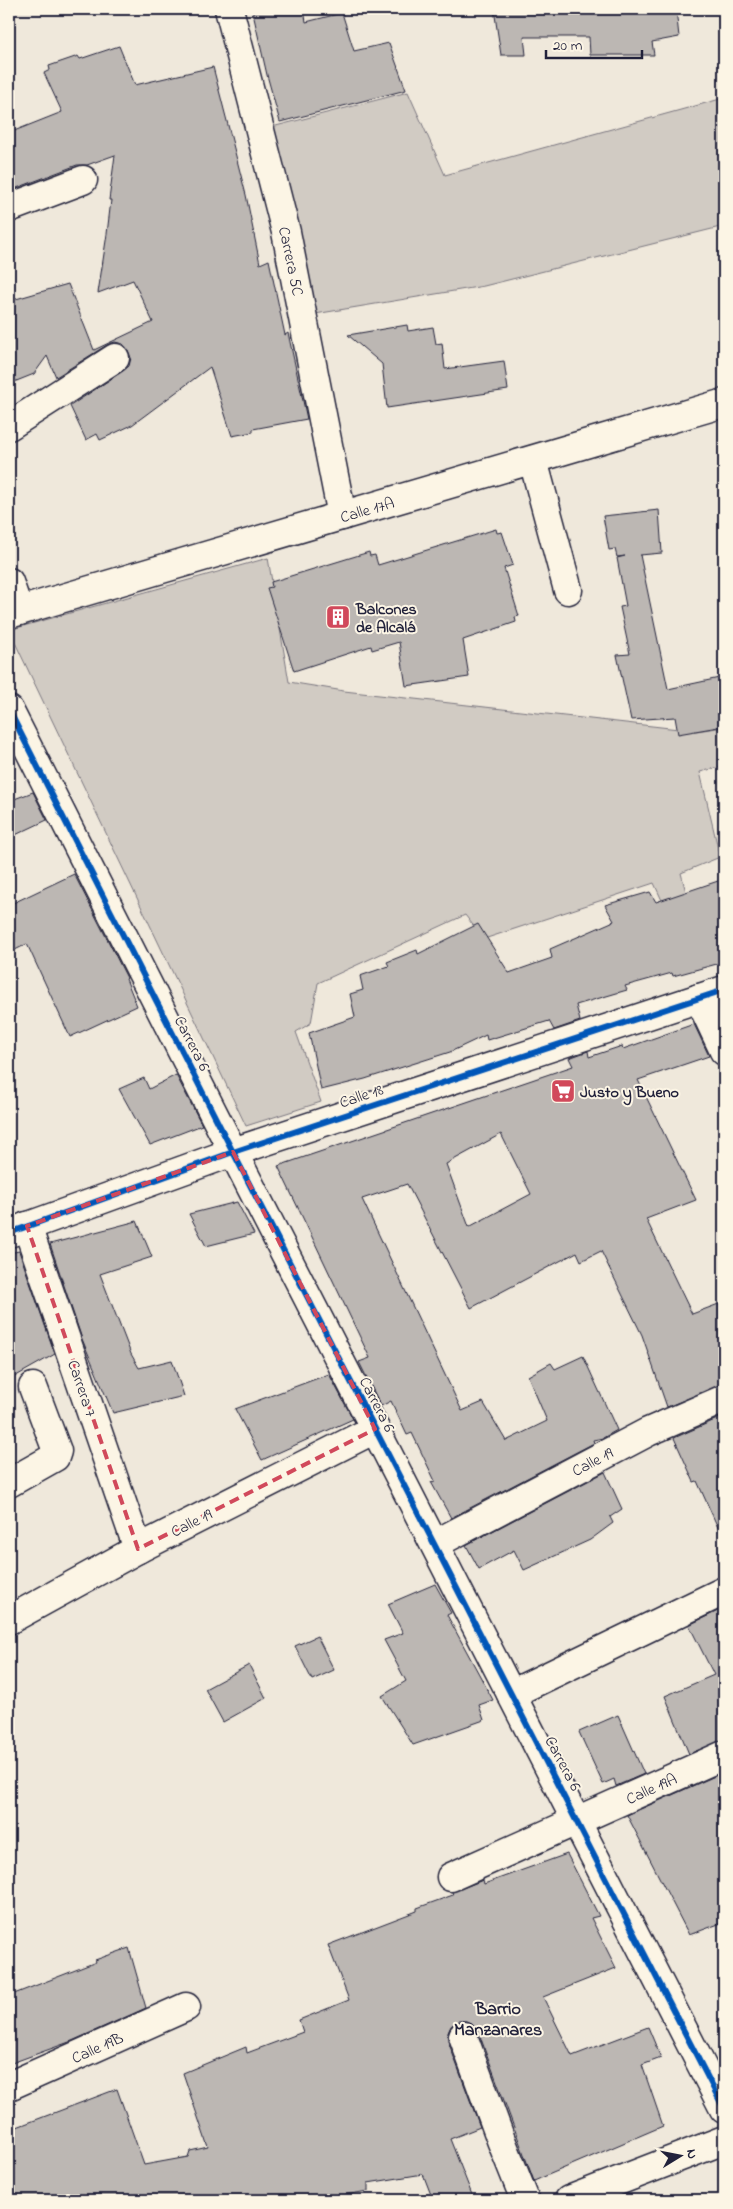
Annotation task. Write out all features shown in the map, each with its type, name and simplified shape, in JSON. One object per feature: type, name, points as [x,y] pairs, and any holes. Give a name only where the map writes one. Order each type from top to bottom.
[{"type":"street","name":"Carrera 5C","points":[[229,9],[286,232],[342,516]]},
{"type":"street","points":[[9,208],[83,180]]},
{"type":"street","points":[[9,426],[114,358]]},
{"type":"street","name":"Calle 17A","points":[[14,612],[724,403]]},
{"type":"street","points":[[533,460],[568,590]]},
{"type":"street","points":[[9,582],[14,612]]},
{"type":"street","name":"Carrera 6","points":[[9,710],[232,1152],[511,1694],[579,1820],[724,2109]]},
{"type":"street","points":[[712,994],[724,1051]]},
{"type":"street","name":"Calle 18","points":[[18,1230],[232,1152],[712,994]]},
{"type":"street","name":"Carrera 7","points":[[18,1230],[138,1549]]},
{"type":"street","points":[[9,1482],[55,1457],[57,1451],[33,1387]]},
{"type":"street","name":"Calle 19","points":[[435,1544],[648,1432],[724,1399]]},
{"type":"street","name":"Calle 19","points":[[9,1620],[138,1549],[375,1429]]},
{"type":"street","points":[[511,1694],[724,1591]]},
{"type":"street","name":"Calle 19A","points":[[451,1876],[724,1756]]},
{"type":"street","name":"Calle 19B","points":[[9,2086],[186,2007]]},
{"type":"street","points":[[463,2036],[500,2140],[525,2200]]},
{"type":"street","points":[[569,2200],[724,2140]]},
{"type":"highlighted area","points":[[233,1152],[375,1429],[138,1549],[27,1226]]},
{"type":"shaded area","points":[[408,92],[445,175],[724,98],[724,226],[484,286],[315,314],[268,128]]},
{"type":"shaded area","points":[[268,558],[289,682],[344,691],[696,731],[724,727],[724,766],[700,772],[720,857],[681,873],[705,966],[694,970],[654,883],[484,939],[465,915],[318,983],[311,1023],[296,1032],[321,1102],[246,1126],[9,630]]},
{"type":"building","points":[[252,9],[304,9],[306,22],[342,13],[354,51],[389,43],[406,90],[280,122]]},
{"type":"building","points":[[494,9],[676,9],[679,37],[652,42],[654,55],[590,55],[589,37],[524,37],[526,55],[501,55]]},
{"type":"building","points":[[119,46],[135,85],[213,67],[246,195],[260,264],[269,260],[285,335],[288,333],[307,419],[253,429],[253,432],[232,436],[210,367],[132,425],[100,440],[97,434],[86,440],[70,406],[129,366],[131,358],[128,350],[123,344],[115,342],[107,345],[56,377],[47,356],[34,374],[9,384],[9,301],[68,284],[94,350],[153,322],[133,280],[98,293],[107,234],[115,155],[87,165],[77,165],[9,191],[9,133],[62,112],[44,73],[50,70],[49,66],[78,56],[80,59]]},
{"type":"building","points":[[407,325],[408,331],[433,327],[436,344],[442,343],[445,369],[504,361],[508,390],[387,408],[382,364],[348,335]]},
{"type":"building","points":[[659,510],[662,553],[640,555],[668,689],[724,677],[724,726],[678,734],[675,717],[631,720],[617,655],[630,654],[620,607],[626,606],[617,558],[625,556],[617,557],[615,549],[609,550],[603,516]]},
{"type":"building","points":[[496,529],[497,533],[502,532],[513,565],[504,568],[519,616],[515,617],[516,622],[463,640],[469,677],[406,686],[399,642],[372,650],[371,646],[294,671],[267,588],[272,587],[271,582],[369,552],[370,556],[375,555],[378,565]]},
{"type":"building","points":[[33,792],[47,820],[9,838],[9,801]]},
{"type":"building","points":[[74,874],[127,978],[137,1006],[70,1037],[27,944],[9,953],[9,905]]},
{"type":"building","points":[[724,879],[724,962],[673,976],[672,973],[625,986],[627,990],[576,1005],[580,1021],[554,1030],[549,1021],[487,1040],[486,1035],[450,1052],[365,1079],[321,1090],[309,1033],[355,1017],[350,994],[363,990],[360,976],[389,966],[387,962],[417,950],[418,954],[478,924],[509,973],[552,958],[550,949],[614,921],[605,905],[650,892],[656,902]]},
{"type":"building","points":[[694,1024],[709,1056],[638,1080],[696,1200],[646,1219],[692,1314],[724,1302],[724,1384],[667,1407],[642,1335],[601,1251],[581,1261],[577,1252],[471,1308],[407,1184],[362,1199],[462,1411],[483,1402],[506,1441],[547,1421],[528,1376],[551,1363],[555,1369],[583,1356],[617,1430],[603,1438],[593,1440],[594,1443],[451,1518],[431,1482],[435,1481],[412,1433],[407,1435],[391,1401],[381,1406],[359,1362],[370,1358],[278,1166],[573,1066],[569,1058],[588,1051],[589,1057],[622,1046],[623,1049]],"holes":[[[501,1134],[531,1194],[469,1227],[446,1164]]]},
{"type":"building","points":[[176,1075],[202,1125],[150,1145],[119,1089],[144,1078],[149,1089]]},
{"type":"building","points":[[237,1202],[254,1234],[206,1246],[189,1214]]},
{"type":"building","points":[[137,1221],[152,1257],[100,1274],[131,1354],[139,1368],[172,1360],[184,1396],[113,1413],[82,1339],[50,1244]]},
{"type":"building","points":[[19,1251],[55,1354],[9,1380],[9,1253]]},
{"type":"building","points":[[329,1374],[353,1419],[262,1460],[235,1409]]},
{"type":"building","points":[[724,1416],[724,1541],[697,1481],[694,1482],[674,1438]]},
{"type":"building","points":[[605,1472],[622,1509],[610,1517],[613,1523],[590,1540],[524,1570],[514,1550],[479,1569],[466,1545]]},
{"type":"building","points":[[435,1584],[451,1613],[447,1615],[493,1700],[479,1705],[484,1720],[413,1745],[382,1696],[406,1681],[384,1640],[403,1633],[388,1604]]},
{"type":"building","points":[[724,1608],[724,1740],[689,1754],[665,1696],[714,1675],[689,1625]]},
{"type":"building","points":[[317,1636],[334,1670],[312,1680],[295,1646]]},
{"type":"building","points":[[249,1665],[266,1698],[223,1722],[205,1689]]},
{"type":"building","points":[[618,1715],[644,1774],[616,1786],[614,1779],[603,1784],[579,1732]]},
{"type":"building","points":[[724,1772],[724,1922],[689,1935],[627,1815]]},
{"type":"building","points":[[567,1854],[599,1916],[591,1918],[616,1968],[543,1997],[572,2056],[648,2027],[661,2058],[642,2065],[663,2126],[534,2181],[478,2031],[473,2024],[466,2021],[458,2021],[451,2026],[448,2033],[448,2041],[480,2127],[450,2139],[474,2200],[433,2200],[423,2174],[368,2183],[368,2191],[333,2197],[333,2200],[14,2200],[9,2185],[9,2130],[117,2089],[144,2165],[188,2157],[190,2151],[208,2147],[183,2073],[246,2047],[247,2053],[303,2032],[299,2020],[349,2000],[328,1945],[417,1911],[417,1908],[453,1895],[452,1892],[483,1880],[484,1884]]},
{"type":"building","points":[[129,1948],[146,2008],[72,2041],[9,2064],[9,1996]]},
{"type":"cycle path","points":[[9,710],[724,2109]]},
{"type":"cycle path","points":[[9,1233],[233,1152],[724,990]]},
{"type":"place","name":"Balcones de Alcalá","points":[[338,617]]},
{"type":"place","name":"Justo y Bueno","points":[[563,1091]]},
{"type":"district","name":"Barrio Manzanares","points":[[498,2018]]}]
